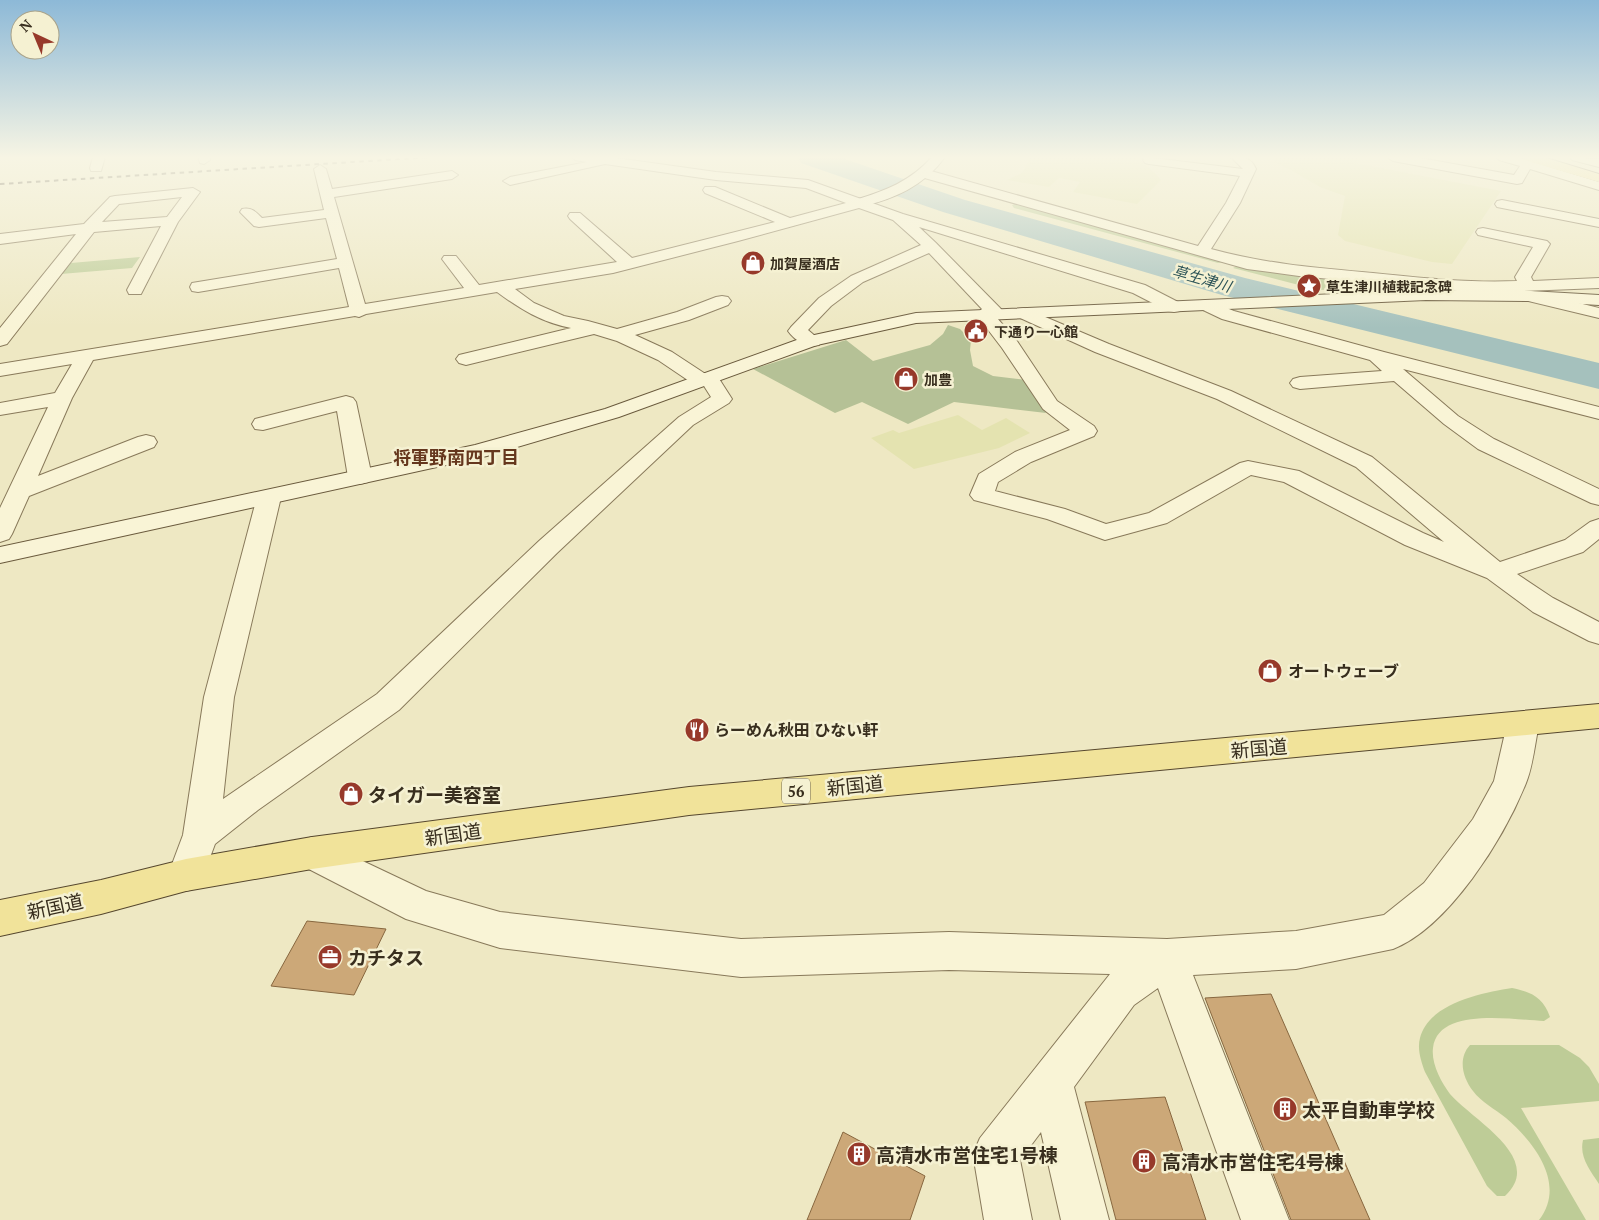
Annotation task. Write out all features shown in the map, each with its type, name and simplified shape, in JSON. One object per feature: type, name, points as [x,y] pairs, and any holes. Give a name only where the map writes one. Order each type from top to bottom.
[{"type":"main road","name":"新国道","points":[[0,918],[101,897],[186,875],[312,853],[689,801],[1599,716]]},
{"type":"street","points":[[0,340],[102,214]]},
{"type":"street","points":[[135,290],[176,214]]},
{"type":"street","points":[[249,214],[259,223],[325,214]]},
{"type":"street","points":[[332,214],[359,312]]},
{"type":"street","points":[[770,214],[790,222]]},
{"type":"street","points":[[0,370],[502,288],[629,264],[820,214]]},
{"type":"street","points":[[893,214],[1139,289],[1174,307]]},
{"type":"street","points":[[1065,214],[1247,264],[1478,288],[1529,291],[1599,300]]},
{"type":"street","points":[[1202,252],[1227,214]]},
{"type":"street","points":[[1553,214],[1599,223]]},
{"type":"street","points":[[575,216],[629,264]]},
{"type":"street","points":[[898,216],[931,246],[990,314],[1050,405],[1086,431],[1023,457],[987,479],[982,495],[1056,514],[1105,532],[1158,518],[1248,468],[1291,476],[1414,539],[1496,572],[1574,546],[1599,527]]},
{"type":"street","points":[[0,239],[89,228],[171,221]]},
{"type":"street","points":[[1483,232],[1542,244],[1523,277],[1529,291],[1599,313]]},
{"type":"street","points":[[812,341],[797,331],[825,302],[857,279],[931,246]]},
{"type":"street","points":[[235,265],[344,256]]},
{"type":"street","points":[[198,287],[344,256]]},
{"type":"street","points":[[450,259],[476,292]]},
{"type":"street","points":[[0,555],[479,451],[612,413],[812,341],[916,318],[1426,295],[1509,296],[1529,291],[1599,284]]},
{"type":"street","points":[[201,835],[246,800],[388,702],[548,547],[679,428],[722,399],[706,380],[666,356],[595,328],[559,321],[528,307],[502,288]]},
{"type":"street","points":[[1478,288],[1509,296]]},
{"type":"street","points":[[616,335],[683,316],[722,301]]},
{"type":"street","points":[[1211,304],[1228,315],[1377,356],[1599,413]]},
{"type":"street","points":[[1024,313],[1102,348],[1224,395],[1364,462],[1496,572],[1543,605],[1599,634]]},
{"type":"street","points":[[466,359],[595,328]]},
{"type":"street","points":[[0,534],[62,398],[86,356]]},
{"type":"street","points":[[1377,356],[1451,420],[1486,444],[1599,498]]},
{"type":"street","points":[[1300,383],[1400,374]]},
{"type":"street","points":[[0,409],[62,398]]},
{"type":"street","points":[[263,424],[346,402],[360,477]]},
{"type":"street","points":[[18,492],[146,442]]},
{"type":"street","points":[[186,875],[201,835],[218,696],[269,497]]},
{"type":"street","points":[[312,853],[419,907],[500,930],[742,958],[949,951],[1167,958],[1296,950],[1393,931],[1437,895],[1485,830],[1510,782],[1523,724]]},
{"type":"street","points":[[1008,1220],[996,1154],[1120,991],[1167,958]]},
{"type":"street","points":[[1167,958],[1265,1220]]},
{"type":"street","points":[[1051,1082],[1085,1220]]},
{"type":"green space","points":[[1036,214],[1057,214],[1223,262],[1218,263]]},
{"type":"green space","points":[[1342,214],[1486,214],[1452,264],[1432,262],[1345,241],[1338,235]]},
{"type":"green space","points":[[140,257],[132,268],[61,274],[71,263]]},
{"type":"green space","points":[[1240,264],[1409,287],[1318,290],[1233,268]]},
{"type":"green space","points":[[948,325],[960,329],[971,340],[970,350],[973,366],[993,376],[1027,380],[1046,413],[954,402],[908,424],[862,402],[835,413],[753,369],[846,340],[873,361],[930,345],[943,334]]},
{"type":"green space","points":[[958,415],[982,430],[1006,418],[1030,433],[999,448],[914,469],[871,438],[893,430],[899,433]]},
{"type":"green space","points":[[1512,988],[1536,996],[1544,1005],[1550,1017],[1544,1021],[1479,1018],[1462,1021],[1448,1026],[1438,1035],[1433,1048],[1437,1072],[1450,1094],[1501,1140],[1511,1154],[1517,1168],[1515,1182],[1505,1196],[1497,1196],[1487,1186],[1425,1072],[1420,1055],[1419,1042],[1425,1026],[1445,1008],[1472,997]]},
{"type":"green space","points":[[1470,1045],[1559,1045],[1580,1058],[1589,1067],[1599,1084],[1599,1101],[1521,1108],[1586,1220],[1539,1220],[1547,1206],[1550,1192],[1544,1164],[1517,1128],[1480,1099],[1469,1086],[1464,1074],[1463,1062],[1466,1050]]},
{"type":"green space","points":[[1599,1138],[1599,1184],[1586,1163],[1582,1146],[1583,1140]]},
{"type":"building","name":"カチタス","points":[[307,921],[386,929],[354,995],[271,986]]},
{"type":"building","name":"太平自動車学校","points":[[1271,994],[1370,1220],[1291,1220],[1205,998]]},
{"type":"building","name":"高清水市営住宅4号棟","points":[[1165,1097],[1206,1220],[1116,1220],[1085,1102]]},
{"type":"building","name":"高清水市営住宅1号棟","points":[[843,1132],[925,1176],[910,1220],[807,1220]]},
{"type":"waterway","name":"草生津川","points":[[982,214],[1235,287],[1599,376]]},
{"type":"place","name":"加賀屋酒店","points":[[753,263]]},
{"type":"place","name":"草生津川植栽記念碑","points":[[1309,286]]},
{"type":"place","name":"下通り一心館","points":[[976,331]]},
{"type":"place","name":"加豊","points":[[906,379]]},
{"type":"place","name":"オートウェーブ","points":[[1270,671]]},
{"type":"place","name":"らーめん秋田 ひない軒","points":[[697,730]]},
{"type":"place","name":"タイガー美容室","points":[[351,794]]},
{"type":"place","name":"カチタス","points":[[330,957]]},
{"type":"place","name":"太平自動車学校","points":[[1285,1109]]},
{"type":"place","name":"高清水市営住宅1号棟","points":[[859,1154]]},
{"type":"place","name":"高清水市営住宅4号棟","points":[[1144,1161]]},
{"type":"district","name":"将軍野南四丁目","points":[[456,457]]}]
